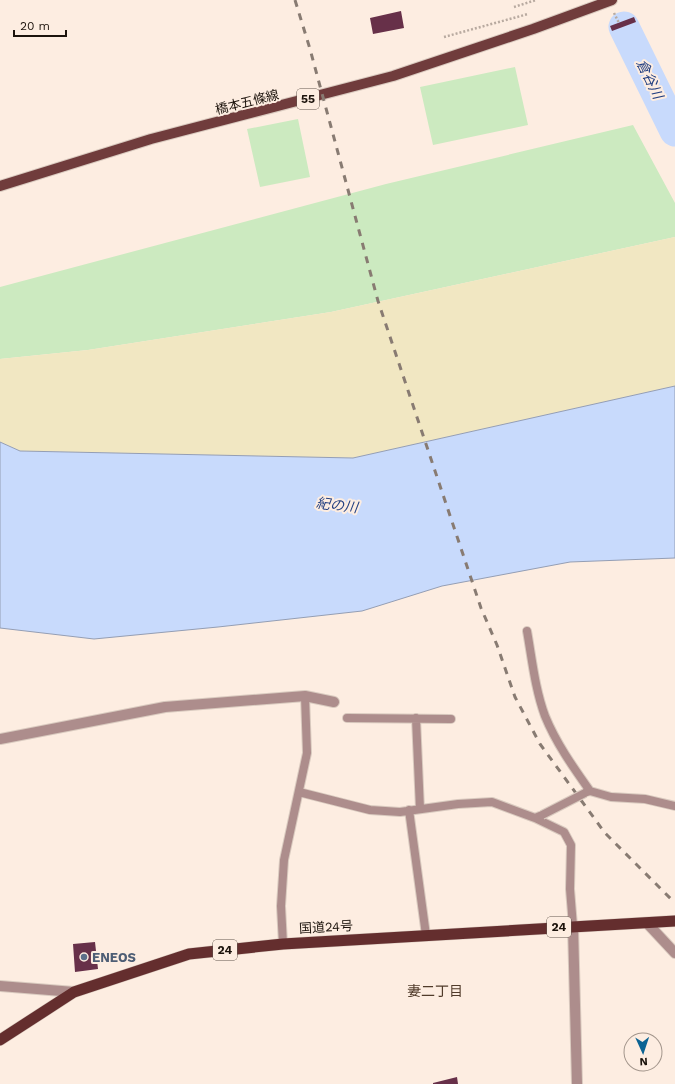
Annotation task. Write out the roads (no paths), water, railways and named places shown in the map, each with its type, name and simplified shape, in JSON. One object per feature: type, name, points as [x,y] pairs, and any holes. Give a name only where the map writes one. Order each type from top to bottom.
[{"type":"highway","name":"国道24号","points":[[0,1040],[74,992],[189,954],[283,944],[675,921]]},
{"type":"main road","name":"橋本五條線","points":[[0,186],[151,139],[393,76],[532,29],[613,5]]},
{"type":"street","points":[[0,739],[166,707],[305,696],[334,702]]},
{"type":"street","points":[[647,923],[675,953]]},
{"type":"street","points":[[573,926],[577,1084]]},
{"type":"street","points":[[0,986],[74,992]]},
{"type":"lane","points":[[527,632],[533,669],[545,716],[556,740],[587,792]]},
{"type":"lane","points":[[283,944],[281,906],[284,860],[307,753],[305,696]]},
{"type":"lane","points":[[347,718],[451,719]]},
{"type":"lane","points":[[416,718],[420,809]]},
{"type":"lane","points":[[299,792],[370,810],[409,810],[492,802],[538,816],[564,832],[571,845],[570,889],[573,926]]},
{"type":"lane","points":[[538,816],[587,792],[611,797],[645,799],[675,806]]},
{"type":"lane","points":[[409,810],[426,935]]},
{"type":"water","name":"紀の川","points":[[675,386],[675,558],[570,562],[442,586],[362,611],[218,627],[94,639],[0,628],[0,442],[20,451],[353,458]]},
{"type":"waterway","name":"倉谷川","points":[[624,27],[675,131]]},
{"type":"railway","points":[[295,0],[310,49],[378,301],[481,608],[497,645],[515,697],[540,744],[605,833],[675,903]]},
{"type":"place","name":"ENEOS","points":[[84,957]]},
{"type":"district","name":"妻二丁目","points":[[435,991]]}]
